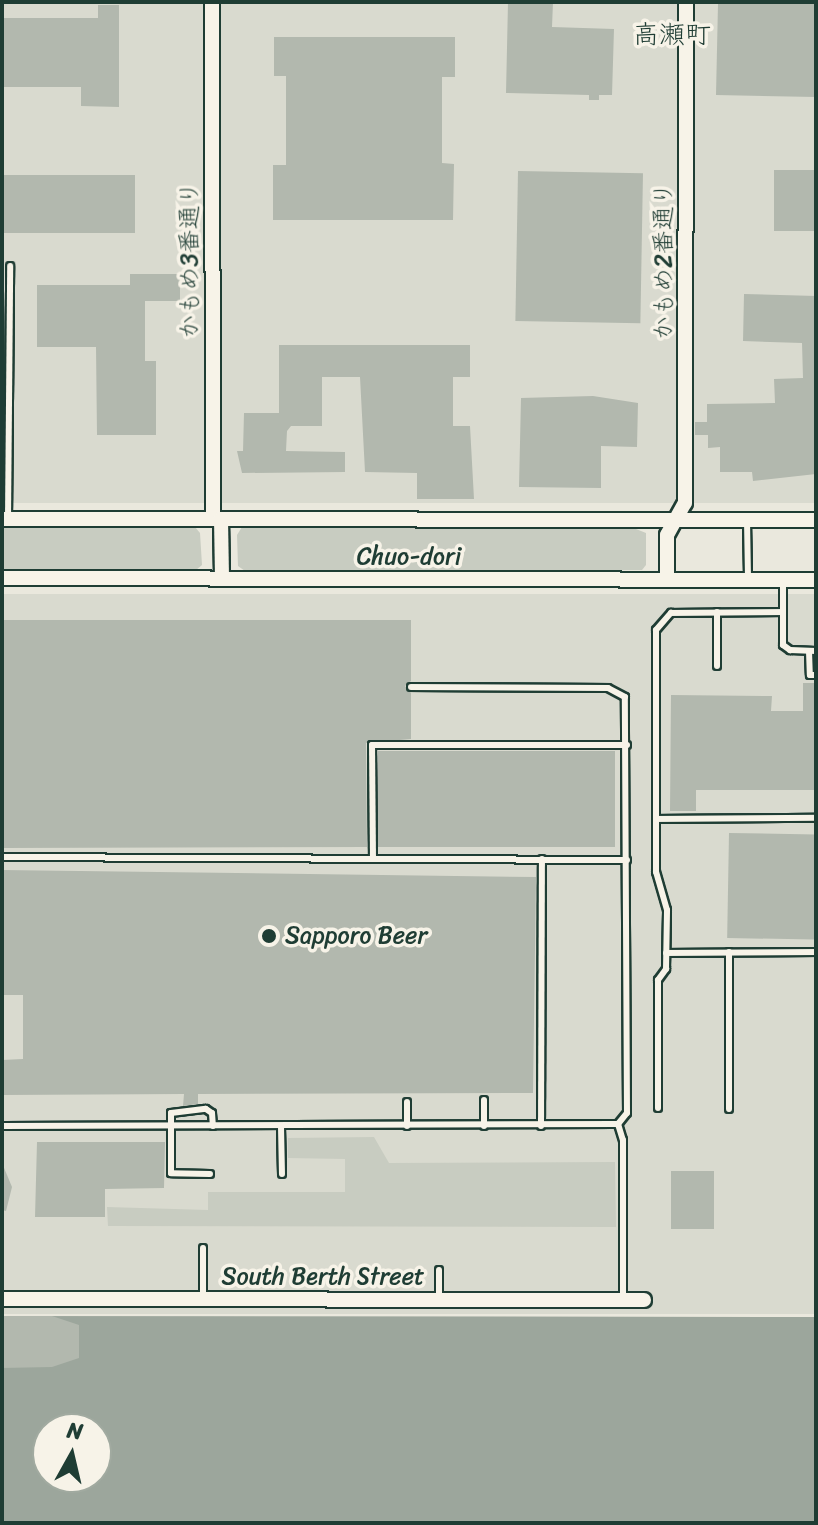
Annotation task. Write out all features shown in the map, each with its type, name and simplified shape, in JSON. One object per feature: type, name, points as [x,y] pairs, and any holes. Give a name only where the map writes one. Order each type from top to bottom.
[{"type":"street","name":"かもめ3番通り","points":[[212,2],[217,519],[222,578]]},
{"type":"street","name":"かもめ2番通り","points":[[667,579],[667,535],[679,520],[685,503],[686,2]]},
{"type":"street","name":"Chuo-dori","points":[[5,519],[816,520]]},
{"type":"street","name":"Chuo-dori","points":[[2,578],[816,580]]},
{"type":"street","name":"South Berth Street","points":[[2,1299],[644,1300]]},
{"type":"lane","points":[[5,519],[10,266]]},
{"type":"lane","points":[[747,520],[748,580]]},
{"type":"lane","points":[[783,580],[784,648],[813,651],[810,675],[816,675]]},
{"type":"lane","points":[[717,612],[717,666]]},
{"type":"lane","points":[[658,1108],[658,980],[666,969],[667,910],[656,872],[656,630],[671,613],[783,612]]},
{"type":"lane","points":[[2,1126],[618,1124],[627,1113],[627,704],[619,691],[411,687]]},
{"type":"lane","points":[[373,859],[372,745],[627,745]]},
{"type":"lane","points":[[656,819],[816,818]]},
{"type":"lane","points":[[2,857],[627,860]]},
{"type":"lane","points":[[541,1126],[542,859]]},
{"type":"lane","points":[[729,952],[729,1109]]},
{"type":"lane","points":[[666,953],[816,952]]},
{"type":"lane","points":[[484,1100],[484,1126]]},
{"type":"lane","points":[[407,1102],[407,1126]]},
{"type":"lane","points":[[210,1174],[171,1173],[171,1113],[184,1109],[206,1109],[212,1113],[213,1126]]},
{"type":"lane","points":[[618,1124],[623,1140],[623,1300]]},
{"type":"lane","points":[[281,1127],[282,1174]]},
{"type":"lane","points":[[203,1248],[203,1299]]},
{"type":"lane","points":[[439,1270],[439,1300]]},
{"type":"shaded area","points":[[2,2],[816,2],[816,503],[2,503]]},
{"type":"shaded area","points":[[2,527],[195,527],[200,533],[202,565],[196,570],[2,570]]},
{"type":"shaded area","points":[[242,527],[636,529],[646,533],[646,565],[642,570],[245,571],[238,566],[237,535]]},
{"type":"shaded area","points":[[2,594],[816,594],[816,1314],[2,1314]]},
{"type":"shaded area","points":[[374,1137],[389,1163],[615,1162],[616,1227],[108,1226],[107,1207],[208,1210],[208,1192],[345,1192],[345,1159],[288,1158],[288,1138]]},
{"type":"shaded area","points":[[2,1316],[816,1317],[816,1523],[2,1523]]},
{"type":"building","points":[[508,2],[553,2],[552,27],[614,29],[612,95],[599,95],[599,100],[589,100],[589,95],[506,93]]},
{"type":"building","points":[[816,2],[816,97],[716,95],[718,4]]},
{"type":"building","points":[[98,5],[119,5],[119,107],[81,106],[81,87],[2,87],[2,18],[98,18]]},
{"type":"building","points":[[274,37],[455,37],[455,77],[442,77],[442,163],[454,164],[453,220],[273,220],[273,165],[286,165],[286,76],[274,76]]},
{"type":"building","points":[[774,170],[816,170],[816,231],[774,231]]},
{"type":"building","points":[[518,171],[643,173],[640,323],[515,321]]},
{"type":"building","points":[[2,175],[135,175],[135,233],[2,233]]},
{"type":"building","points":[[130,274],[180,274],[180,301],[145,301],[145,361],[156,361],[156,435],[97,435],[96,347],[37,347],[37,285],[130,285]]},
{"type":"building","points":[[744,294],[816,296],[816,474],[753,481],[752,472],[720,472],[720,447],[708,448],[708,435],[695,435],[695,422],[707,422],[707,404],[775,403],[774,379],[803,378],[802,343],[743,341]]},
{"type":"building","points":[[279,345],[470,345],[470,377],[453,377],[453,426],[470,426],[474,499],[417,499],[417,473],[365,472],[360,377],[322,377],[322,426],[291,426],[287,431],[286,451],[345,452],[345,472],[242,473],[237,451],[243,451],[244,413],[279,413]]},
{"type":"building","points":[[593,396],[638,403],[637,447],[601,446],[601,488],[519,487],[521,398]]},
{"type":"building","points":[[2,620],[411,620],[411,681],[405,686],[411,693],[411,739],[366,743],[367,847],[2,848]]},
{"type":"building","points":[[803,683],[816,683],[816,790],[696,790],[696,811],[670,811],[671,695],[772,696],[771,711],[803,711]]},
{"type":"building","points":[[378,751],[615,751],[615,847],[378,847]]},
{"type":"building","points":[[729,833],[816,835],[814,940],[727,938]]},
{"type":"building","name":"Sapporo Beer","points":[[2,870],[536,877],[533,1093],[198,1094],[198,1104],[183,1106],[184,1094],[2,1095],[2,1060],[23,1059],[23,995],[2,995]]},
{"type":"building","points":[[37,1142],[165,1142],[164,1188],[105,1189],[105,1217],[35,1217]]},
{"type":"building","points":[[2,1163],[12,1187],[6,1211],[2,1210]]},
{"type":"building","points":[[671,1171],[714,1171],[714,1229],[671,1229]]},
{"type":"building","points":[[2,1316],[52,1316],[79,1325],[79,1358],[52,1367],[2,1368]]},
{"type":"place","name":"Sapporo Beer","points":[[269,936]]},
{"type":"district","name":"高瀬町","points":[[672,35]]}]
